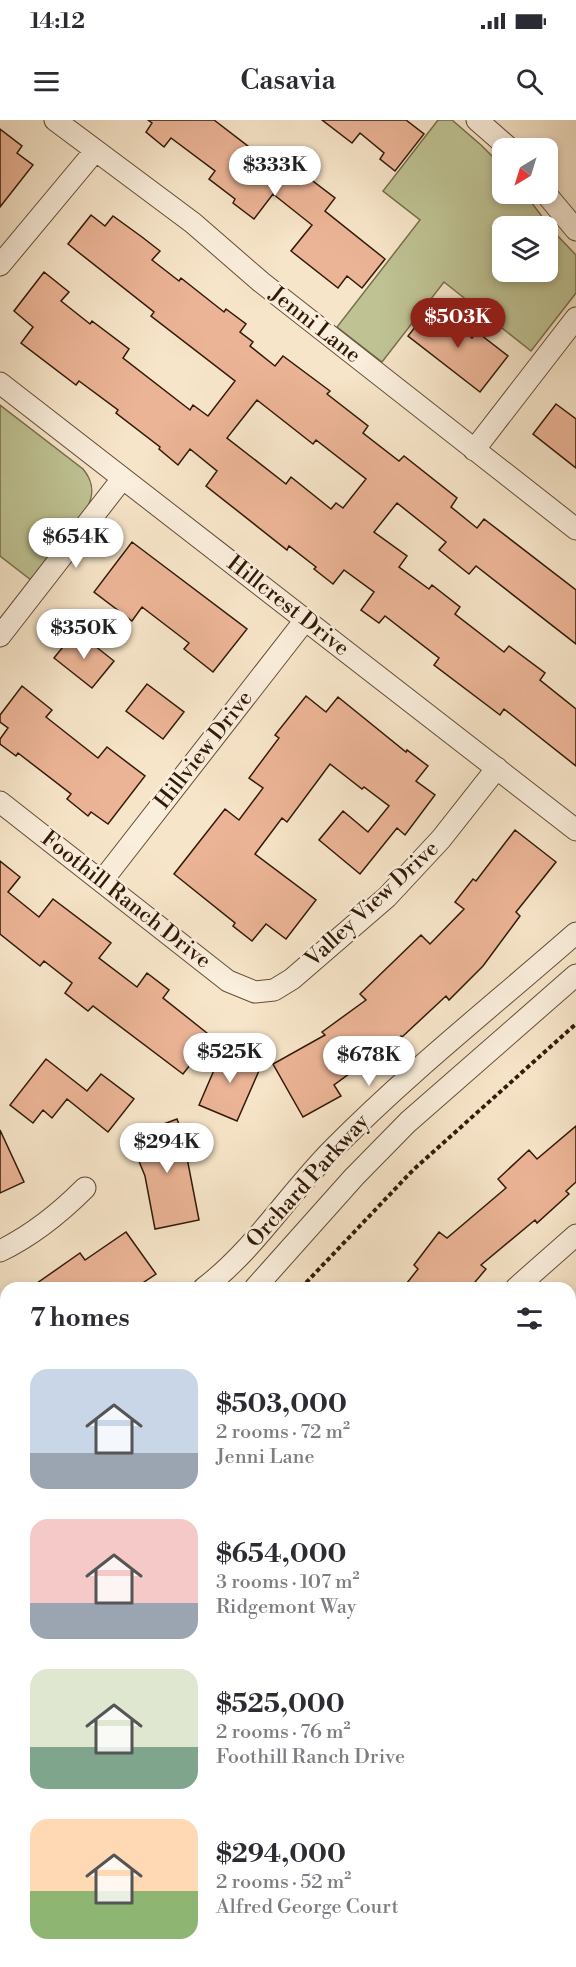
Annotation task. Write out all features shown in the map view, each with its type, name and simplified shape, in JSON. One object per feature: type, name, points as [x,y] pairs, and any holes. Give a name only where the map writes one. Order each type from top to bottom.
[{"type":"street","name":"Jenni Lane","points":[[55,120],[193,223],[261,282],[576,530]]},
{"type":"street","points":[[477,120],[498,138]]},
{"type":"street","points":[[0,265],[95,151]]},
{"type":"street","points":[[554,204],[576,230]]},
{"type":"street","points":[[474,450],[576,318]]},
{"type":"street","name":"Hillcrest Drive","points":[[0,383],[576,830]]},
{"type":"street","points":[[0,636],[122,479]]},
{"type":"street","name":"Hillview Drive","points":[[102,880],[306,619]]},
{"type":"street","name":"Valley View Drive","points":[[255,992],[274,990],[292,979],[387,897],[441,839],[498,768]]},
{"type":"street","name":"Foothill Ranch Drive","points":[[0,802],[228,981],[255,992]]},
{"type":"street","name":"Orchard Parkway","points":[[211,1282],[244,1252],[331,1151],[369,1113],[576,933]]},
{"type":"street","name":"Orchard Parkway","points":[[260,1282],[408,1122],[576,975]]},
{"type":"street","points":[[0,1251],[20,1242],[54,1218],[85,1188]]},
{"type":"street","points":[[523,1282],[576,1235]]},
{"type":"path","points":[[307,1282],[414,1169],[576,1024]]},
{"type":"green space","points":[[438,120],[452,120],[492,156],[492,204],[533,204],[542,216],[492,216],[492,282],[558,282],[558,236],[576,255],[576,293],[531,351],[444,282],[382,362],[337,327],[420,220],[383,191]]},
{"type":"green space","points":[[0,405],[83,469],[92,487],[87,508],[31,580],[0,556]]},
{"type":"building","points":[[148,120],[214,120],[283,172],[292,160],[311,175],[309,178],[335,198],[325,211],[385,259],[362,288],[347,276],[338,288],[291,251],[312,225],[273,194],[254,219],[233,203],[235,199],[209,179],[215,171],[171,138],[164,147],[146,132],[152,123]]},
{"type":"building","points":[[322,120],[406,120],[424,134],[395,171],[380,159],[384,153],[360,133],[352,143]]},
{"type":"building","points":[[0,129],[22,146],[17,153],[33,165],[0,207]]},
{"type":"building","points":[[91,215],[105,226],[113,216],[160,251],[152,260],[179,281],[181,278],[224,312],[226,309],[246,324],[240,332],[253,342],[250,346],[275,366],[283,356],[330,391],[327,394],[368,426],[363,433],[399,461],[404,456],[457,498],[451,507],[477,528],[484,519],[576,590],[576,644],[476,566],[469,574],[439,550],[446,542],[397,503],[374,532],[407,556],[399,567],[429,589],[432,585],[460,607],[455,614],[504,652],[509,646],[545,673],[540,680],[576,709],[576,766],[504,709],[500,715],[434,665],[439,658],[385,616],[379,623],[361,610],[374,592],[344,570],[333,584],[289,546],[287,550],[206,486],[217,471],[190,449],[178,465],[159,449],[160,447],[116,413],[118,410],[79,381],[76,385],[21,343],[33,327],[14,311],[44,272],[69,292],[61,301],[90,324],[92,321],[129,349],[123,358],[190,410],[193,405],[208,416],[235,381],[151,316],[154,312],[68,244]],"holes":[[[257,400],[313,444],[316,440],[366,479],[343,508],[336,503],[331,509],[291,477],[286,484],[227,438]]]},
{"type":"building","points":[[432,306],[472,338],[477,332],[508,356],[480,392],[408,336]]},
{"type":"building","points":[[556,404],[576,419],[576,468],[533,434]]},
{"type":"building","points":[[132,542],[247,629],[213,672],[184,649],[189,643],[142,607],[132,621],[94,592]]},
{"type":"building","points":[[76,631],[114,661],[92,688],[54,658]]},
{"type":"building","points":[[147,684],[184,712],[163,739],[126,711]]},
{"type":"building","points":[[22,686],[52,710],[46,717],[98,758],[107,747],[145,776],[108,824],[91,812],[88,816],[67,799],[71,794],[18,753],[16,756],[0,744],[0,739],[8,728],[0,722],[0,715]]},
{"type":"building","points":[[306,696],[326,712],[338,697],[406,752],[407,750],[428,766],[416,781],[435,795],[405,835],[397,828],[360,874],[319,840],[343,811],[368,832],[389,806],[364,787],[362,789],[330,764],[287,822],[282,818],[255,854],[316,900],[286,939],[266,924],[252,941],[233,926],[235,923],[174,874],[225,809],[239,820],[263,788],[249,778],[279,738],[275,735]]},
{"type":"building","points":[[515,830],[556,862],[516,912],[520,916],[483,966],[449,1000],[446,996],[402,1037],[334,1085],[341,1096],[303,1117],[273,1064],[325,1035],[322,1032],[366,1000],[360,994],[421,935],[430,944],[464,909],[455,902],[473,879],[476,881]]},
{"type":"building","points":[[0,861],[20,877],[8,892],[39,917],[53,899],[111,943],[99,958],[137,987],[147,973],[169,990],[163,998],[212,1037],[183,1074],[93,1006],[88,1011],[65,993],[72,983],[44,961],[40,966],[0,934]]},
{"type":"building","points":[[224,1047],[262,1064],[237,1121],[199,1105]]},
{"type":"building","points":[[46,1059],[87,1091],[101,1074],[134,1099],[108,1132],[67,1099],[52,1118],[43,1110],[33,1123],[10,1105]]},
{"type":"building","points":[[177,1119],[191,1156],[187,1158],[199,1220],[155,1229],[145,1176],[129,1137]]},
{"type":"building","points":[[576,1126],[576,1182],[566,1191],[569,1194],[537,1223],[535,1220],[481,1265],[486,1269],[475,1282],[408,1282],[418,1269],[414,1265],[439,1232],[447,1238],[506,1188],[498,1179],[529,1150],[537,1159]]},
{"type":"building","points":[[0,1130],[24,1182],[0,1193]]},
{"type":"building","points":[[126,1232],[156,1274],[144,1282],[39,1282],[80,1253],[85,1260]]}]
